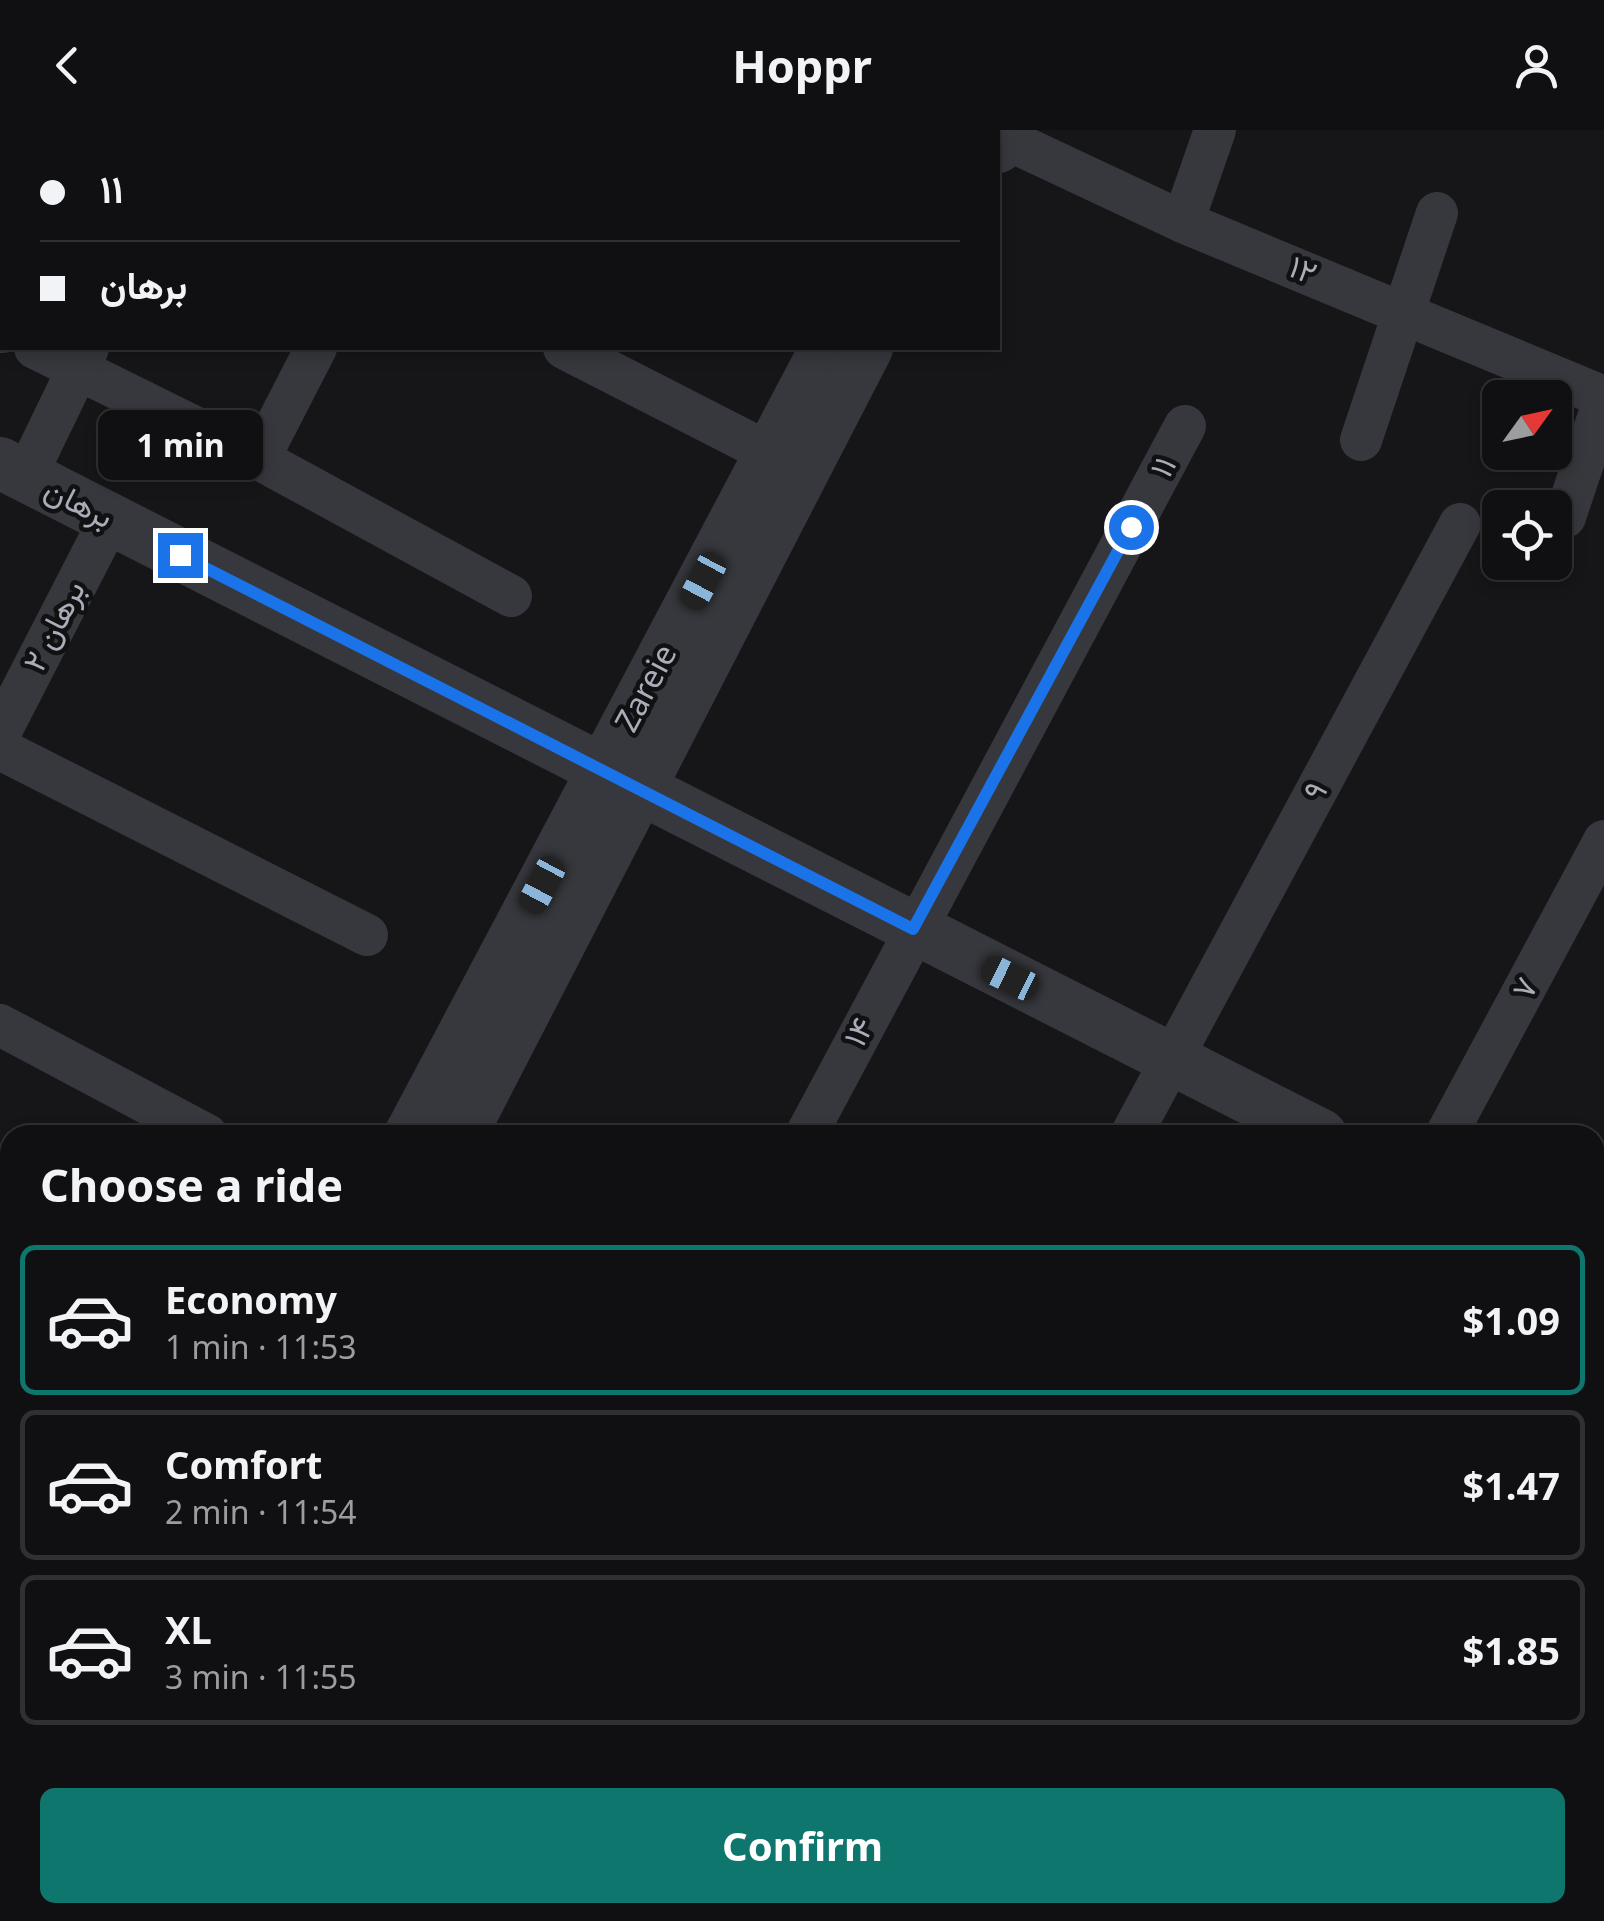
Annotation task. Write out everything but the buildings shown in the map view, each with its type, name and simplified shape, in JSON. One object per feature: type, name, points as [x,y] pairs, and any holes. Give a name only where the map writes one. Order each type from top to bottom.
[{"type":"street","points":[[1183,222],[1215,130]]},
{"type":"street","name":"۱۲","points":[[1004,138],[1183,222],[1405,312],[1604,399]]},
{"type":"street","points":[[1361,440],[1436,214]]},
{"type":"street","points":[[44,350],[83,358],[510,596]]},
{"type":"street","points":[[259,459],[315,350]]},
{"type":"street","points":[[568,350],[770,454]]},
{"type":"street","name":"Zareie","points":[[465,1125],[770,454],[825,350]]},
{"type":"street","name":"Zareie","points":[[416,1125],[620,782],[866,350]]},
{"type":"street","points":[[13,470],[83,358]]},
{"type":"street","points":[[1572,498],[1604,399]]},
{"type":"street","name":"۱۱","points":[[913,929],[1185,426]]},
{"type":"street","name":"برهان","points":[[13,470],[620,782],[1301,1125]]},
{"type":"street","name":"برهان ۲","points":[[0,733],[110,519]]},
{"type":"street","name":"۹","points":[[1170,1058],[1460,524]]},
{"type":"street","points":[[0,749],[367,935]]},
{"type":"street","name":"۷","points":[[1451,1125],[1604,841]]},
{"type":"street","name":"۱۴","points":[[811,1125],[913,929]]},
{"type":"street","points":[[0,1025],[188,1125]]},
{"type":"street","points":[[1135,1125],[1170,1058]]},
{"type":"route","points":[[180,555],[913,929],[1131,527]]}]
